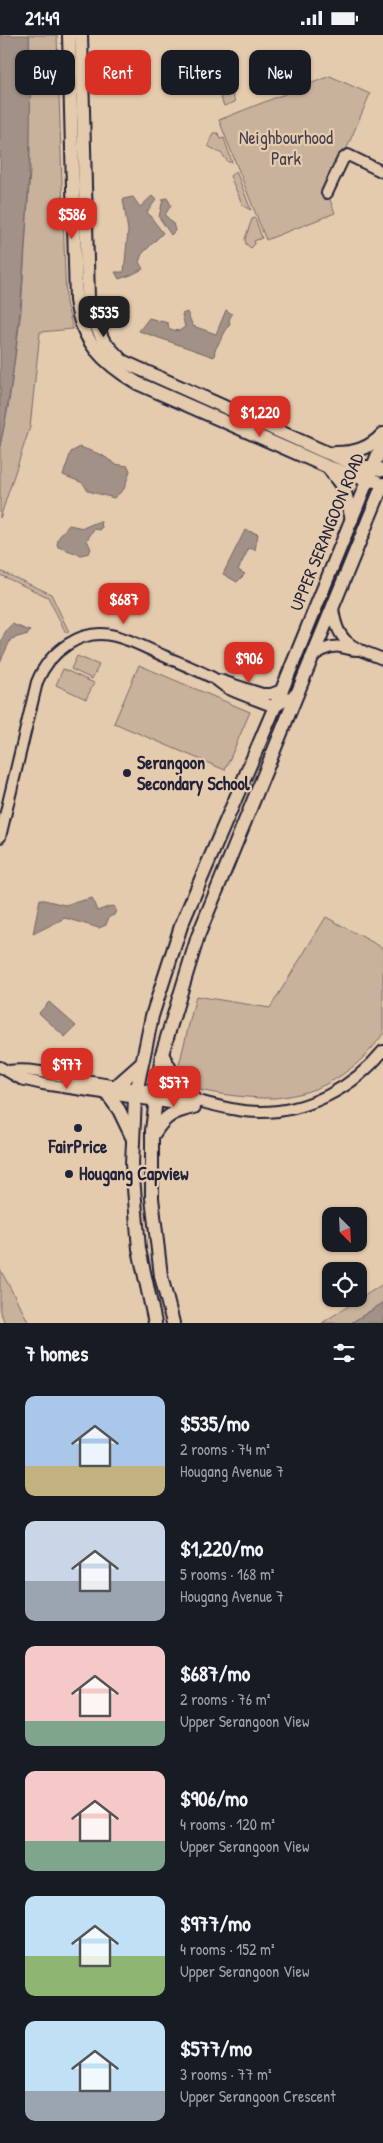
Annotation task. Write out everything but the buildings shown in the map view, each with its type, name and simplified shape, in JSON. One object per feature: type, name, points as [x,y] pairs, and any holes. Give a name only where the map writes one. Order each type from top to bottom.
[{"type":"main road","points":[[68,35],[76,300],[84,329],[94,348],[115,370],[137,383],[328,467],[368,481],[383,483]]},
{"type":"main road","points":[[81,35],[88,298],[95,323],[104,343],[122,361],[325,452],[362,467],[378,468]]},
{"type":"main road","points":[[325,452],[348,453],[362,450],[383,434]]},
{"type":"main road","name":"UPPER SERANGOON ROAD","points":[[155,1323],[136,1227],[132,1163],[136,1094],[152,1016],[181,926],[275,707],[368,481],[378,468],[383,442]]},
{"type":"main road","points":[[328,467],[344,489],[352,519]]},
{"type":"main road","name":"UPPER SERANGOON ROAD","points":[[173,1323],[162,1276],[153,1219],[152,1136],[162,1054],[198,936],[383,483]]},
{"type":"main road","points":[[366,528],[383,508]]},
{"type":"main road","points":[[152,1136],[165,1117],[195,1103],[180,1087],[162,1054]]},
{"type":"main road","points":[[133,1139],[112,1091],[142,1063]]},
{"type":"street","points":[[327,193],[343,159],[348,155],[383,172]]},
{"type":"street","points":[[333,607],[338,633],[344,640],[358,649],[383,659]]},
{"type":"street","points":[[0,837],[37,682],[44,666],[61,648],[91,634],[113,635],[133,641],[214,679],[227,688],[275,707],[298,693]]},
{"type":"street","points":[[310,659],[318,653],[332,648],[358,649]]},
{"type":"street","points":[[214,679],[232,683],[262,694],[271,694],[282,690]]},
{"type":"street","points":[[4,1069],[24,1069],[112,1091],[260,1112],[307,1105],[340,1089],[359,1077],[383,1051]]},
{"type":"green space","points":[[29,35],[57,35],[58,50],[29,50]]},
{"type":"green space","name":"Neighbourhood Park","points":[[330,76],[370,94],[344,155],[326,189],[335,213],[266,240],[219,120],[282,95],[311,95],[311,84]]},
{"type":"green space","points":[[29,95],[59,95],[66,303],[73,329],[40,332],[30,427],[0,518],[0,446],[9,403],[21,312],[30,171]]},
{"type":"green space","points":[[220,95],[233,95],[235,102],[224,106]]},
{"type":"green space","points":[[213,133],[218,133],[220,139],[224,138],[232,162],[228,162],[222,154],[208,146]]},
{"type":"green space","points":[[236,171],[251,210],[243,206],[230,176]]},
{"type":"green space","points":[[255,218],[262,238],[254,241],[255,244],[251,248],[246,244],[245,239],[252,219]]},
{"type":"green space","points":[[0,571],[51,594],[69,632],[66,633],[48,597],[0,575]]},
{"type":"green space","points":[[77,656],[99,665],[92,679],[71,669]]},
{"type":"green space","points":[[139,665],[250,712],[225,770],[114,723]]},
{"type":"green space","points":[[63,669],[94,683],[86,699],[56,685]]},
{"type":"green space","points":[[326,917],[383,948],[383,1034],[365,1056],[334,1080],[320,1087],[295,1095],[275,1098],[244,1097],[204,1091],[188,1085],[181,1076],[179,1065],[196,996],[270,1008]]},
{"type":"green space","points":[[0,1269],[29,1323],[5,1323],[0,1311]]},
{"type":"green space","points":[[383,1284],[383,1303],[351,1323],[322,1323],[347,1307],[367,1307],[367,1294]]},
{"type":"shaded area","points":[[0,35],[29,35],[30,50],[15,50],[15,95],[30,95],[28,191],[16,345],[0,446]]},
{"type":"shaded area","points":[[152,196],[156,200],[147,212],[163,233],[142,254],[139,262],[143,269],[119,279],[115,272],[124,272],[128,231],[123,199],[133,197],[140,207]]},
{"type":"shaded area","points":[[167,198],[171,205],[165,215],[173,223],[175,231],[171,235],[159,217],[163,199]]},
{"type":"shaded area","points":[[226,310],[232,314],[229,320],[230,323],[215,350],[214,357],[139,331],[149,318],[168,323],[169,329],[179,331],[185,327],[182,314],[187,312],[193,326],[216,334]]},
{"type":"shaded area","points":[[80,447],[102,455],[115,464],[128,466],[130,471],[124,489],[114,498],[88,491],[83,483],[63,475],[71,452]]},
{"type":"shaded area","points":[[101,522],[102,528],[100,530],[94,529],[87,540],[91,549],[89,553],[81,555],[58,547],[59,537],[69,525],[83,528]]},
{"type":"shaded area","points":[[245,530],[258,534],[255,550],[249,548],[238,570],[245,574],[237,582],[223,574]]},
{"type":"shaded area","points":[[12,624],[30,631],[28,634],[11,639],[0,662],[2,641],[5,632]]},
{"type":"shaded area","points":[[92,898],[97,911],[111,906],[115,907],[114,915],[109,917],[106,925],[99,928],[65,918],[33,934],[40,899],[65,905]]},
{"type":"shaded area","points":[[49,1002],[76,1026],[65,1037],[39,1013]]},
{"type":"shaded area","points":[[383,1303],[383,1323],[351,1323]]},
{"type":"place","name":"Serangoon Secondary School","points":[[127,773]]},
{"type":"place","name":"FairPrice","points":[[78,1128]]},
{"type":"place","name":"Hougang Capview","points":[[69,1174]]}]
